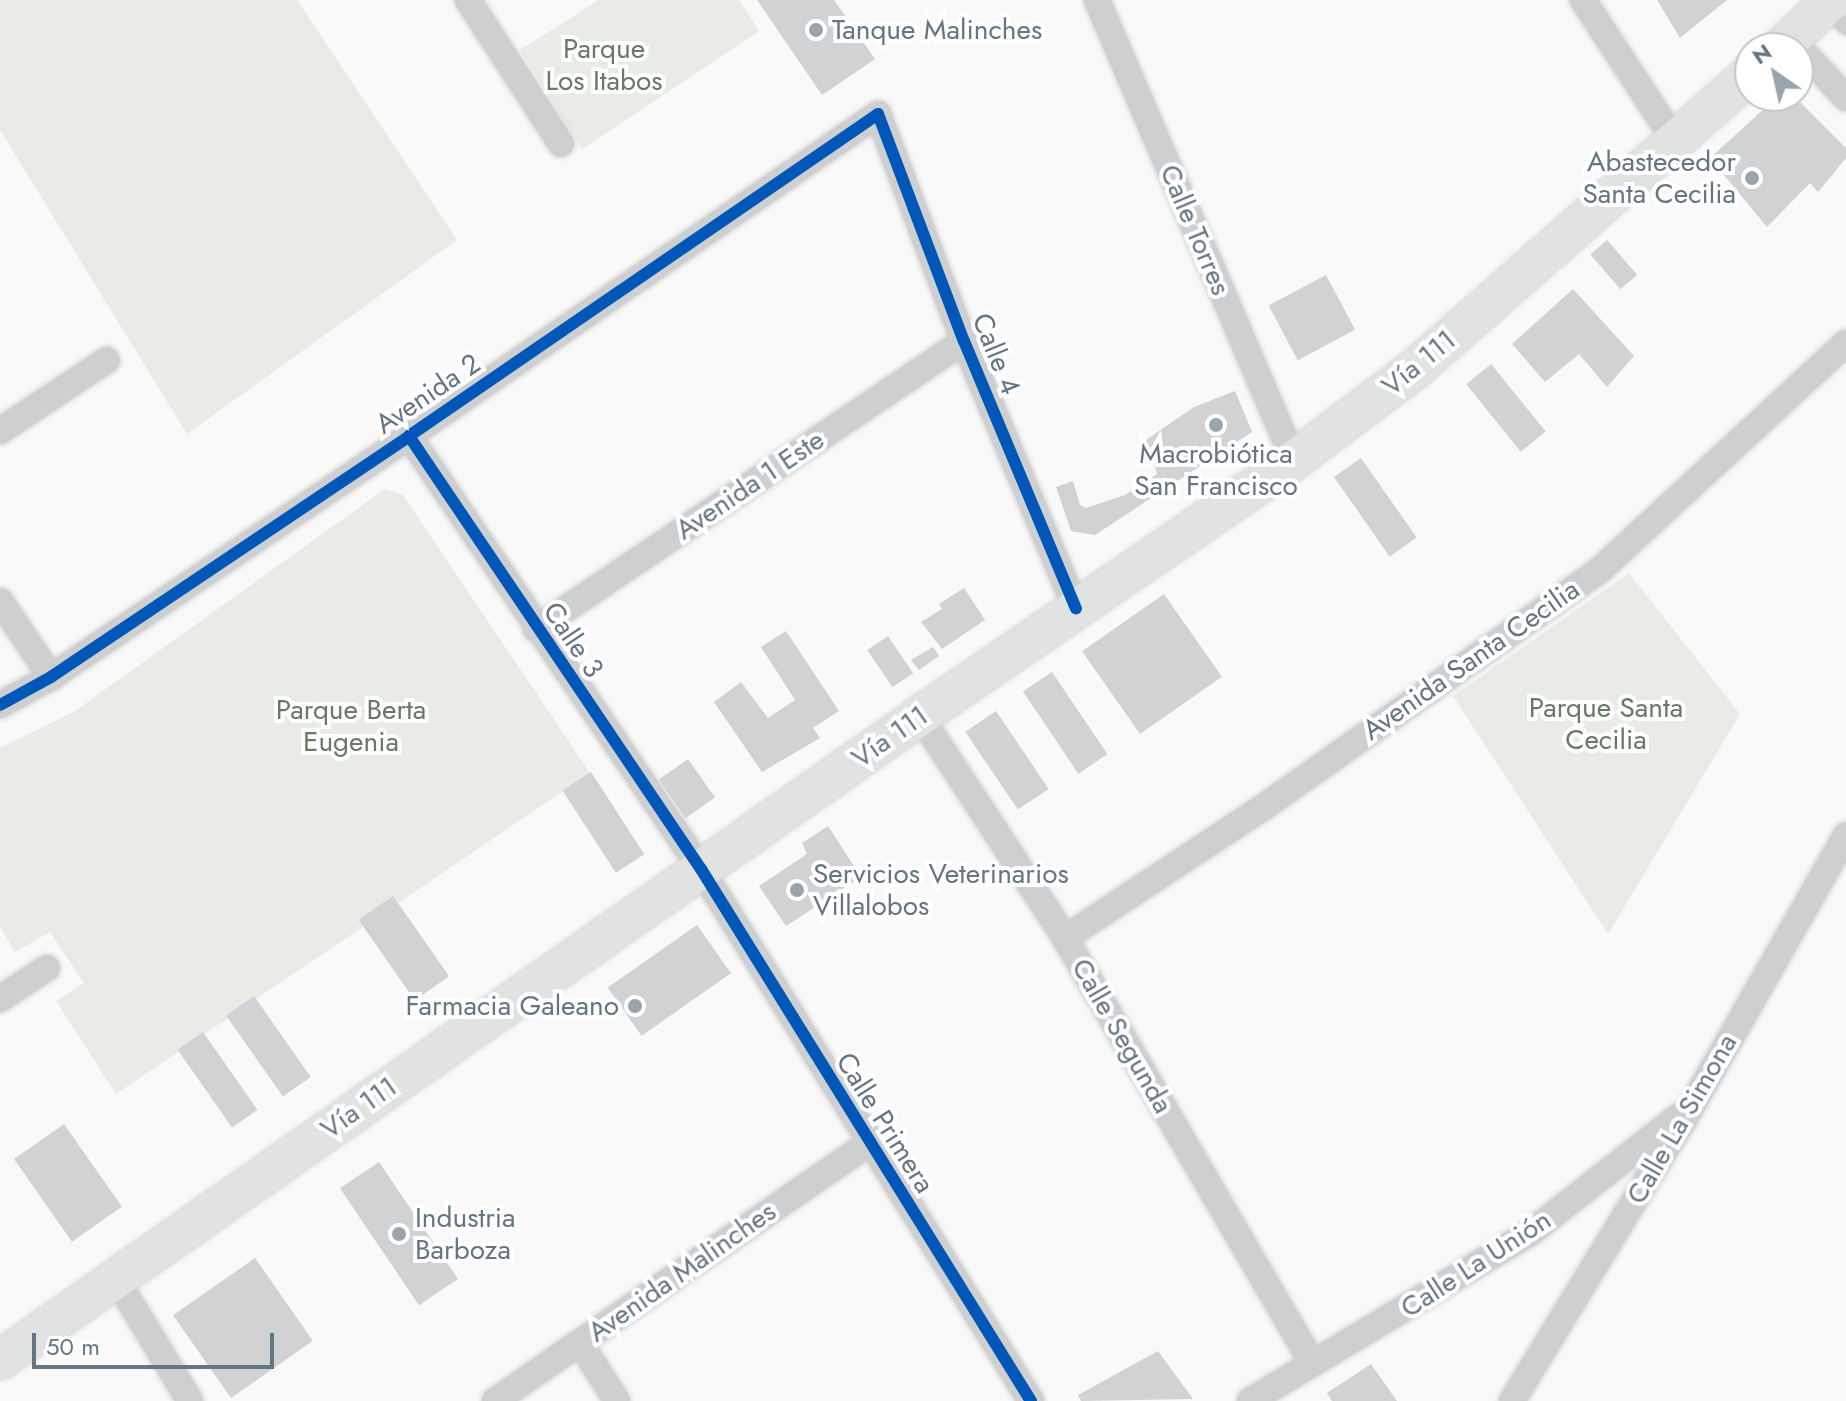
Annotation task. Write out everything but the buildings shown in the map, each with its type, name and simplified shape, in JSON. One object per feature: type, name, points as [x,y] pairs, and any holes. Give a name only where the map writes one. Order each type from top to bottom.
[{"type":"main road","points":[[1804,32],[1834,12]]},
{"type":"main road","name":"Vía 111","points":[[0,1360],[920,716],[1294,460],[1415,369],[1734,89]]},
{"type":"street","points":[[468,0],[561,144]]},
{"type":"street","name":"Calle Torres","points":[[1097,0],[1294,460]]},
{"type":"street","points":[[1583,0],[1675,141]]},
{"type":"street","points":[[1814,69],[1846,98]]},
{"type":"street","name":"Calle 4","points":[[878,114],[964,341],[1076,609]]},
{"type":"street","name":"Avenida 2","points":[[0,705],[51,677],[878,114]]},
{"type":"street","name":"Avenida 1 Este","points":[[536,629],[964,341]]},
{"type":"street","name":"Avenida Santa Cecilia","points":[[1065,938],[1264,807],[1601,569],[1846,343]]},
{"type":"street","points":[[0,431],[107,360]]},
{"type":"street","name":"Calle 3","points":[[409,436],[536,629],[701,869]]},
{"type":"street","points":[[0,601],[51,677]]},
{"type":"street","name":"Calle Segunda","points":[[920,716],[1065,938],[1312,1363]]},
{"type":"street","name":"Calle La Simona","points":[[1512,1401],[1688,1108],[1846,835]]},
{"type":"street","name":"Calle Primera","points":[[701,869],[1031,1401]]},
{"type":"street","points":[[0,999],[47,968]]},
{"type":"street","name":"Calle La Unión","points":[[1250,1401],[1462,1277],[1530,1233],[1688,1108]]},
{"type":"street","name":"Avenida Malinches","points":[[495,1401],[869,1143]]},
{"type":"street","points":[[116,1279],[190,1401]]},
{"type":"street","points":[[580,1343],[617,1401]]},
{"type":"green space","points":[[0,0],[297,0],[457,240],[187,434],[0,130]]},
{"type":"green space","name":"Parque Los Itabos","points":[[599,0],[739,0],[759,31],[582,149],[520,50]]},
{"type":"green space","name":"Parque Berta Eugenia","points":[[385,489],[403,495],[590,773],[116,1094],[56,1001],[84,983],[50,932],[15,952],[0,927],[0,748],[75,711]]},
{"type":"green space","name":"Parque Santa Cecilia","points":[[1629,573],[1740,714],[1608,934],[1453,696]]},
{"type":"cycle path","points":[[0,705],[51,677],[878,114],[964,341],[1076,609]]},
{"type":"cycle path","points":[[409,436],[701,869],[1031,1401]]},
{"type":"place","name":"Tanque Malinches","points":[[816,30]]},
{"type":"place","name":"Abastecedor Santa Cecilia","points":[[1752,178]]},
{"type":"place","name":"Macrobiótica San Francisco","points":[[1216,425]]},
{"type":"place","name":"Servicios Veterinarios Villalobos","points":[[797,890]]},
{"type":"place","name":"Farmacia Galeano","points":[[635,1006]]},
{"type":"place","name":"Industria Barboza","points":[[399,1234]]}]
